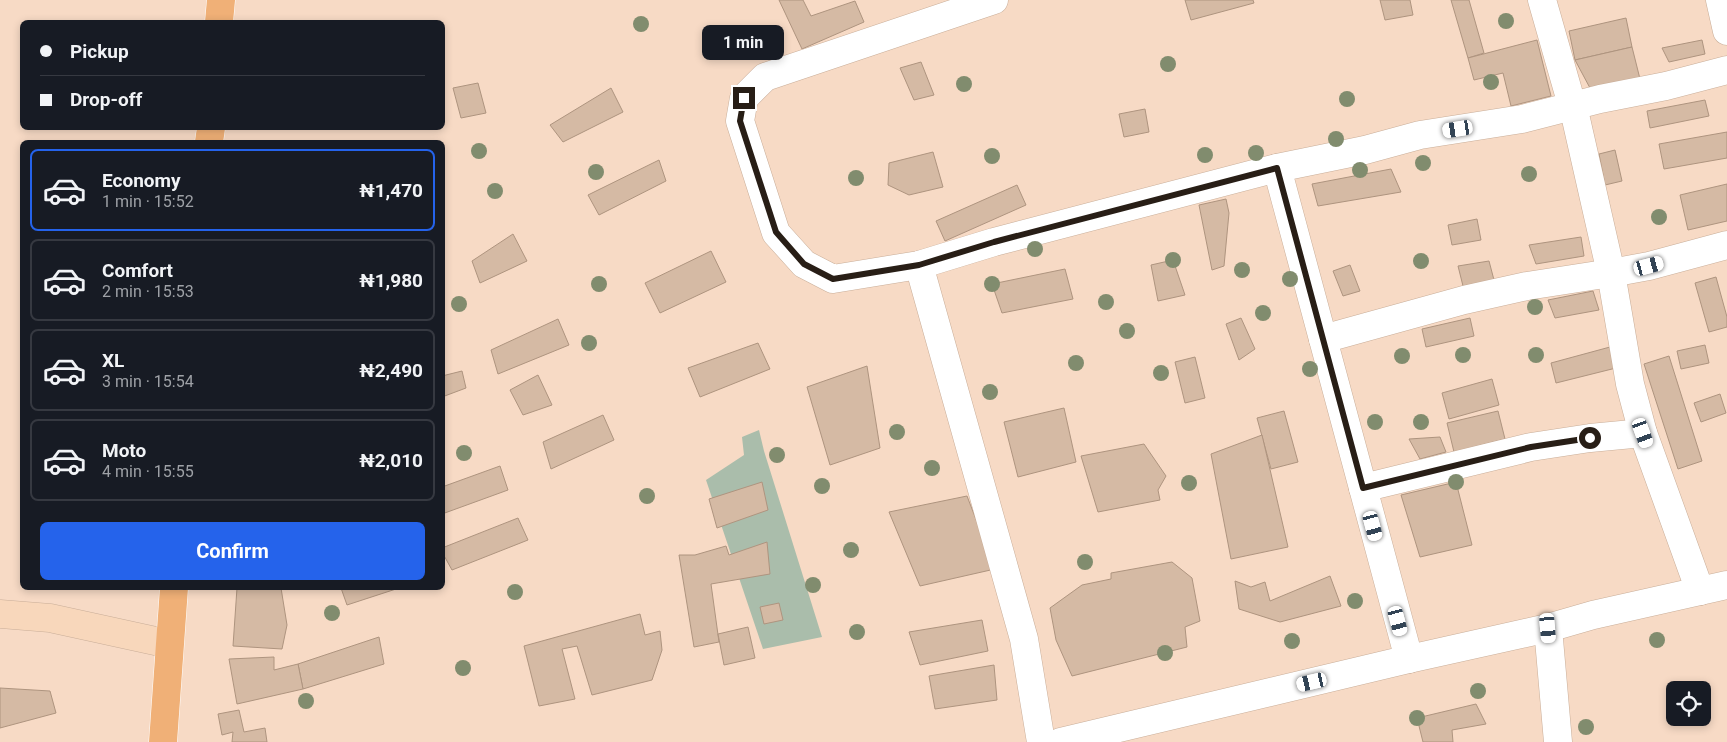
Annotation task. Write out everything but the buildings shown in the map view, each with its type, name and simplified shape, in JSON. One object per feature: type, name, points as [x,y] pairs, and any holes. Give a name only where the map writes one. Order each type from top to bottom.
[{"type":"main road","points":[[219,20],[221,0]]},
{"type":"main road","points":[[163,742],[174,590]]},
{"type":"street","points":[[994,0],[935,9],[764,77],[744,98],[740,121],[776,232],[804,264],[833,279],[919,265],[994,242],[1277,168],[1365,150],[1420,135],[1522,119],[1727,70]]},
{"type":"street","points":[[1542,0],[1573,106],[1611,274],[1630,384],[1643,433],[1700,591]]},
{"type":"street","points":[[1720,0],[1727,31]]},
{"type":"street","points":[[1277,168],[1409,659]]},
{"type":"street","points":[[1323,339],[1429,309],[1518,288],[1611,274],[1727,245]]},
{"type":"street","points":[[919,265],[1024,639],[1041,742]]},
{"type":"street","points":[[1363,488],[1531,447],[1590,438],[1643,433]]},
{"type":"street","points":[[1060,742],[1548,628],[1593,615],[1727,586]]},
{"type":"street","points":[[0,614],[50,618],[169,644]]},
{"type":"street","points":[[1548,628],[1558,742]]},
{"type":"green space","points":[[759,430],[822,637],[763,649],[706,480],[744,455],[742,437]]},
{"type":"route","points":[[744,98],[740,121],[776,232],[804,264],[833,279],[919,265],[994,242],[1277,168],[1363,488],[1531,447],[1590,438]]}]
